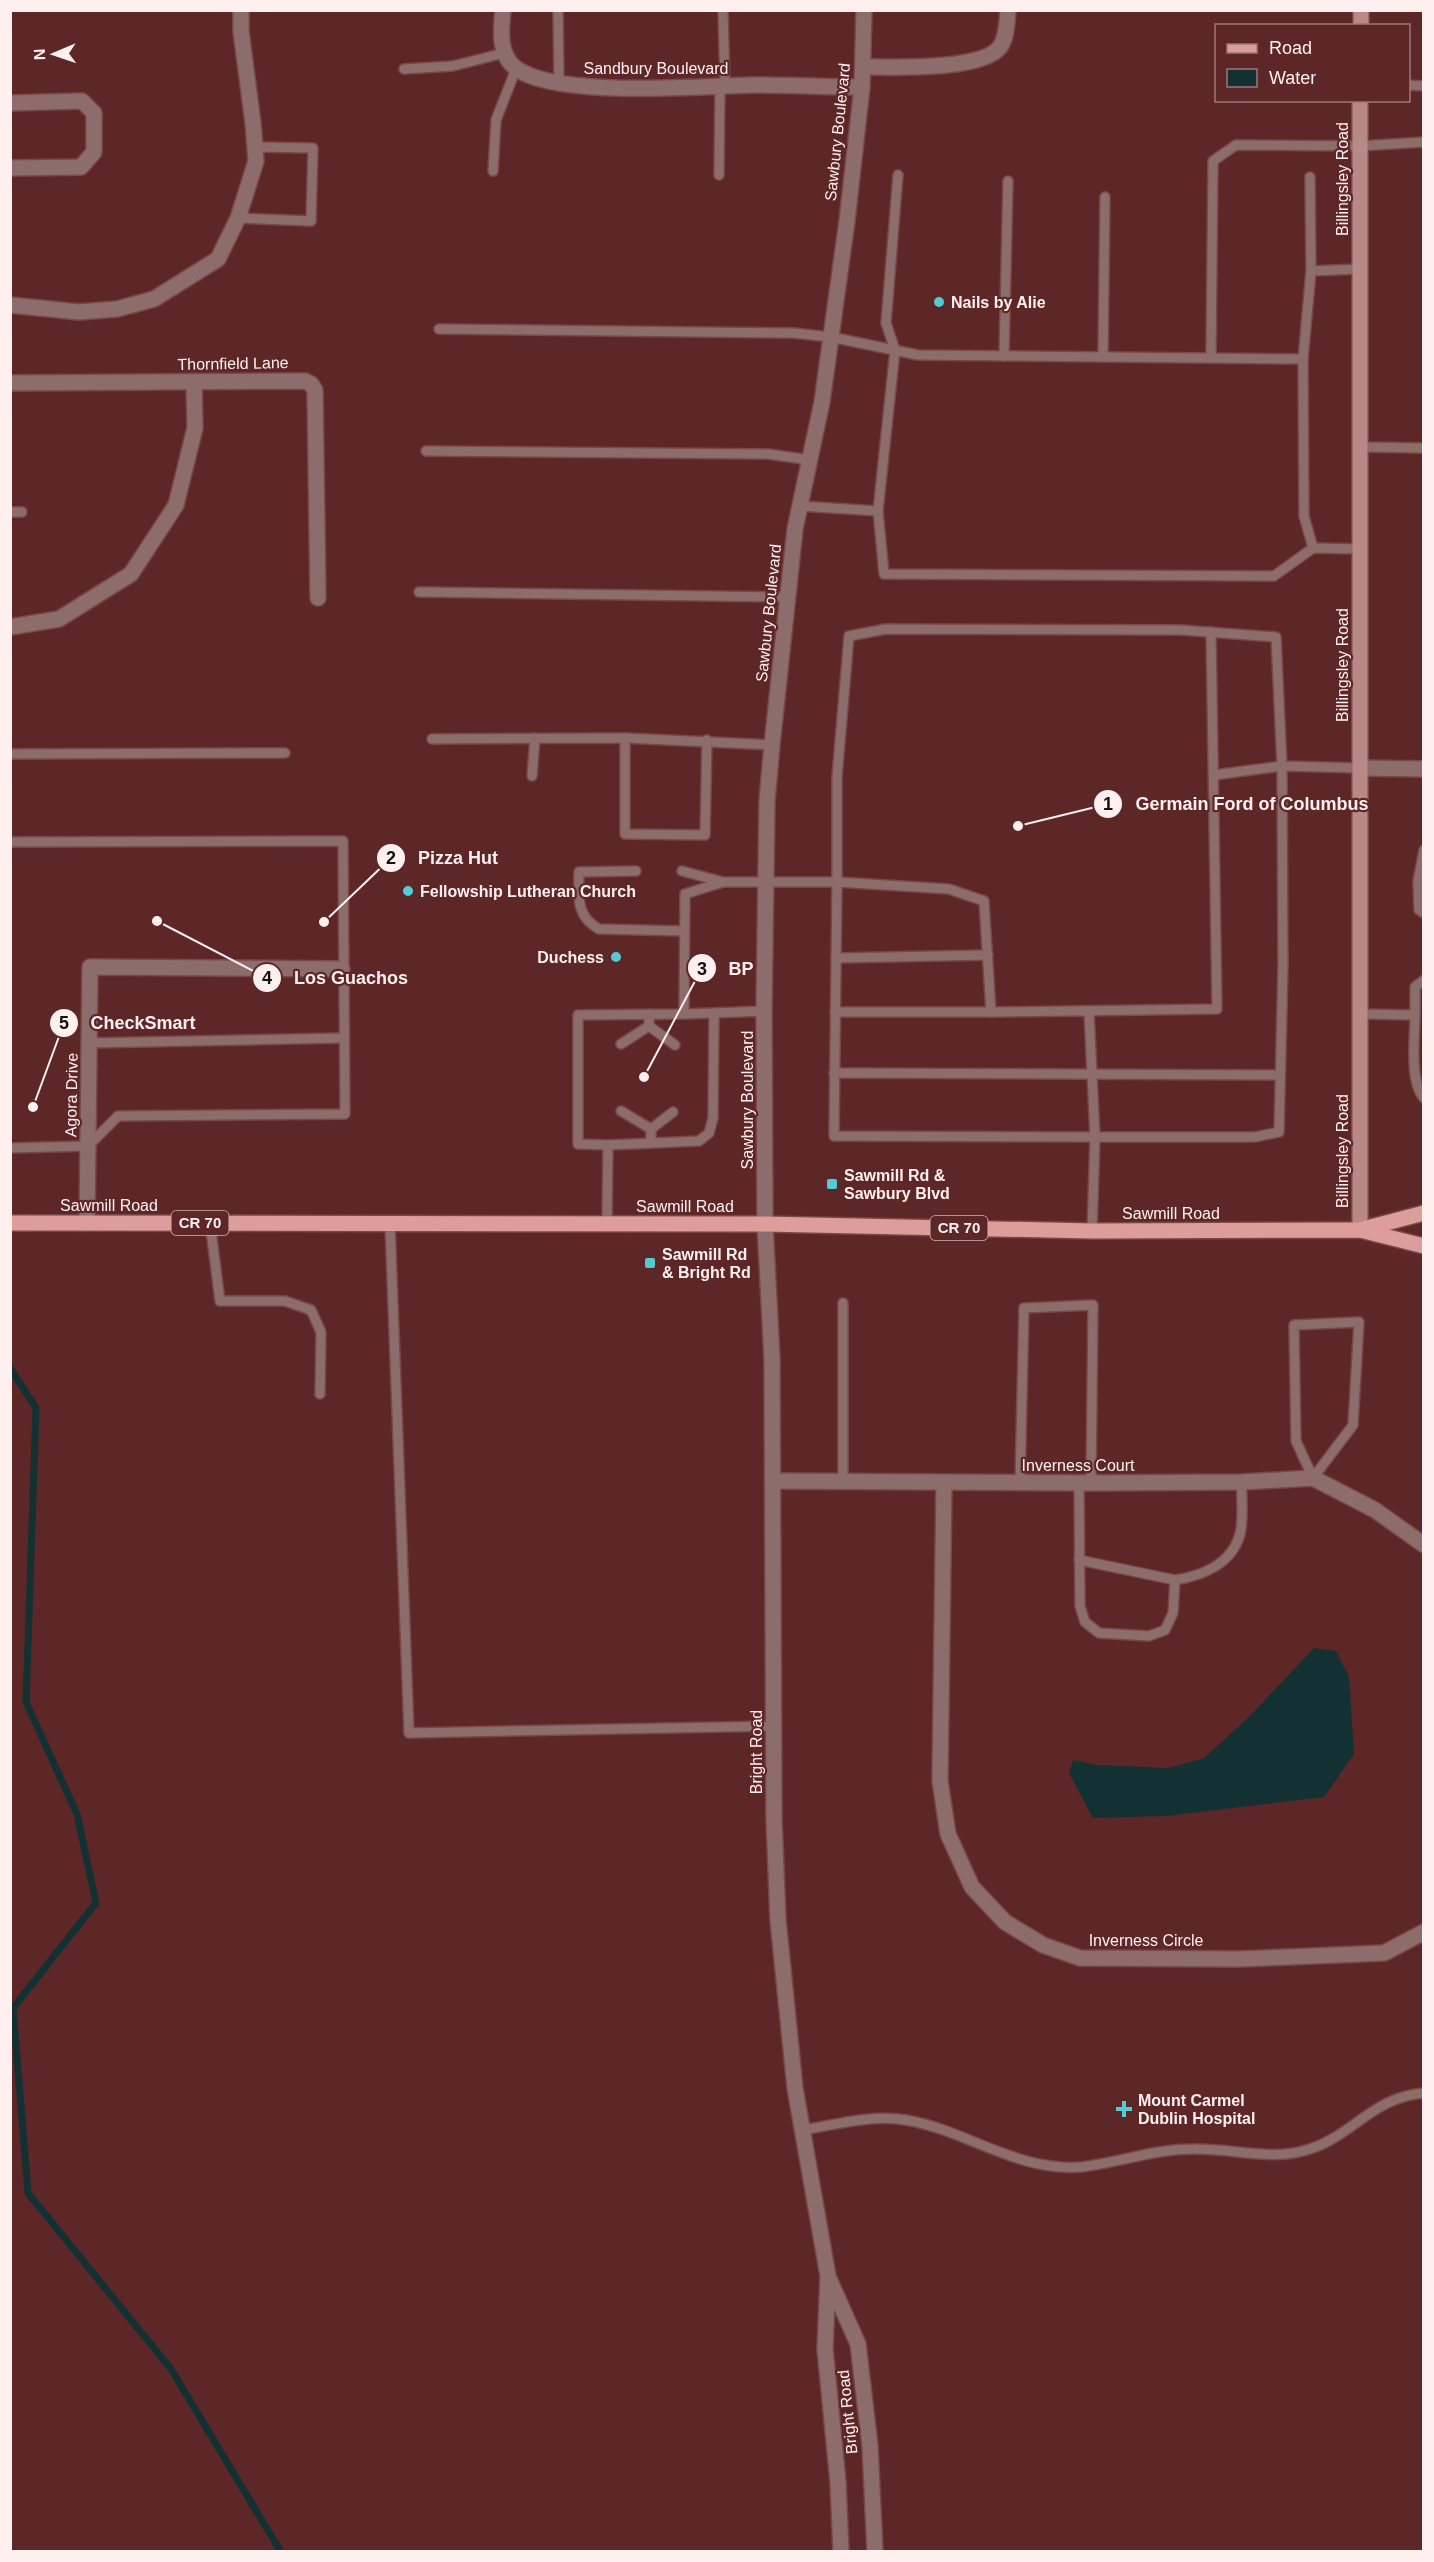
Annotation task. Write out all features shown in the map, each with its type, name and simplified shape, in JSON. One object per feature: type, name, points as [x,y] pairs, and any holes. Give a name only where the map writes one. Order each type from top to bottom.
[{"type":"main road","name":"Sawmill Road","points":[[1360,1230],[1424,1213]]},
{"type":"main road","name":"Sawmill Road","points":[[10,1223],[765,1224],[1092,1231],[1360,1230],[1424,1246]]},
{"type":"street","points":[[10,305],[79,312],[117,309],[154,299],[218,259],[238,218],[256,161],[241,31],[241,10]]},
{"type":"street","points":[[503,10],[501,34],[504,53],[516,69]]},
{"type":"street","name":"Sawbury Boulevard","points":[[765,1224],[764,1011],[767,801],[795,529],[822,402],[862,87],[864,10]]},
{"type":"street","points":[[863,67],[910,67],[972,62],[988,57],[1000,46],[1006,31],[1008,10]]},
{"type":"street","name":"Sandbury Boulevard","points":[[516,69],[533,77],[559,82],[620,88],[862,87]]},
{"type":"street","points":[[10,103],[82,101],[94,112],[94,152],[81,167],[10,168]]},
{"type":"street","name":"Billingsley Road","points":[[1360,102],[1360,1230]]},
{"type":"street","name":"Thornfield Lane","points":[[10,383],[305,381],[311,384],[315,390],[318,598]]},
{"type":"street","points":[[10,627],[59,619],[130,574],[176,505],[195,428],[194,382]]},
{"type":"street","points":[[1361,768],[1424,769]]},
{"type":"street","name":"Agora Drive","points":[[87,1223],[90,967],[342,969]]},
{"type":"street","name":"Bright Road","points":[[765,1224],[771,1322],[774,1481],[774,1819],[778,1920],[782,1980],[802,2130],[828,2276],[825,2349],[838,2482],[841,2552]]},
{"type":"street","points":[[1313,1478],[1375,1510],[1424,1545]]},
{"type":"street","name":"Inverness Court","points":[[774,1481],[1085,1483],[1242,1482],[1313,1478]]},
{"type":"street","name":"Inverness Circle","points":[[944,1482],[940,1781],[948,1834],[972,1887],[1005,1922],[1043,1945],[1080,1958],[1239,1959],[1384,1953],[1424,1932]]},
{"type":"street","name":"Bright Road","points":[[828,2276],[858,2344],[870,2446],[875,2552]]},
{"type":"lane","points":[[558,10],[559,82]]},
{"type":"lane","points":[[719,175],[723,86],[723,10]]},
{"type":"lane","points":[[404,69],[453,66],[504,53]]},
{"type":"lane","points":[[494,171],[496,120],[516,69]]},
{"type":"lane","points":[[1210,358],[1212,161],[1236,145],[1360,146],[1424,142]]},
{"type":"lane","points":[[238,218],[312,221],[313,148],[255,147]]},
{"type":"lane","points":[[898,175],[886,323],[895,351],[878,511],[884,574],[1274,576],[1313,548],[1360,549]]},
{"type":"lane","points":[[1310,177],[1311,271],[1303,360],[1304,516],[1313,548]]},
{"type":"lane","points":[[1004,356],[1008,181]]},
{"type":"lane","points":[[1103,357],[1105,197]]},
{"type":"lane","points":[[1311,271],[1359,269]]},
{"type":"lane","points":[[439,329],[793,333],[918,355],[1303,360]]},
{"type":"lane","points":[[1360,447],[1424,448]]},
{"type":"lane","points":[[426,451],[768,454],[810,460]]},
{"type":"lane","points":[[800,506],[878,511]]},
{"type":"lane","points":[[10,512],[22,512]]},
{"type":"lane","points":[[418,592],[788,597]]},
{"type":"lane","points":[[886,629],[1211,632],[1276,637],[1282,766],[1283,966],[1279,1132],[1255,1137],[834,1136],[837,777],[849,636],[886,629]]},
{"type":"lane","points":[[835,1012],[1089,1012],[1217,1009],[1211,632]]},
{"type":"lane","points":[[532,776],[535,738]]},
{"type":"lane","points":[[432,739],[625,738],[707,740],[772,745]]},
{"type":"lane","points":[[625,738],[625,834],[705,835],[707,740]]},
{"type":"lane","points":[[10,754],[285,753]]},
{"type":"lane","points":[[1214,775],[1282,766],[1361,768]]},
{"type":"lane","points":[[10,842],[343,841],[342,969],[345,1114],[118,1116],[88,1146],[10,1148]]},
{"type":"lane","points":[[1424,850],[1418,881],[1419,910],[1424,913]]},
{"type":"lane","points":[[636,871],[579,873],[579,905],[583,916],[599,929],[684,931]]},
{"type":"lane","points":[[682,871],[723,882],[766,884],[837,882],[949,889],[984,901],[991,1012]]},
{"type":"lane","points":[[684,1014],[685,894],[723,882]]},
{"type":"lane","points":[[836,958],[987,955]]},
{"type":"lane","points":[[1424,980],[1415,987],[1418,1092],[1424,1098]]},
{"type":"lane","points":[[714,1012],[713,1118],[709,1133],[699,1141],[578,1144],[578,1015],[684,1014],[714,1012],[764,1011]]},
{"type":"lane","points":[[1089,1012],[1095,1137],[1092,1231]]},
{"type":"lane","points":[[649,1014],[650,1026],[675,1045]]},
{"type":"lane","points":[[1361,1014],[1415,1015]]},
{"type":"lane","points":[[621,1044],[650,1026]]},
{"type":"lane","points":[[89,1043],[343,1038]]},
{"type":"lane","points":[[834,1073],[1280,1075]]},
{"type":"lane","points":[[621,1111],[651,1130]]},
{"type":"lane","points":[[651,1130],[673,1112]]},
{"type":"lane","points":[[651,1130],[651,1142]]},
{"type":"lane","points":[[607,1224],[608,1144]]},
{"type":"lane","points":[[210,1223],[220,1301],[285,1301],[311,1310],[321,1332],[320,1394]]},
{"type":"lane","points":[[390,1224],[409,1733],[774,1726]]},
{"type":"lane","points":[[843,1304],[843,1482]]},
{"type":"lane","points":[[1020,1483],[1024,1308],[1093,1305],[1079,1560],[1080,1606],[1085,1622],[1099,1633],[1149,1636],[1165,1630],[1173,1613],[1175,1581]]},
{"type":"lane","points":[[1359,1322],[1353,1425],[1313,1478],[1296,1441],[1294,1324],[1359,1322]]},
{"type":"lane","points":[[1079,1560],[1175,1581],[1195,1578],[1232,1553],[1240,1534],[1242,1482]]},
{"type":"lane","points":[[802,2130],[879,2119],[905,2120],[957,2133],[1016,2159],[1053,2166],[1081,2167],[1132,2156],[1192,2149],[1270,2156],[1310,2149],[1322,2144],[1391,2100],[1424,2093]]},
{"type":"water","points":[[1314,1648],[1336,1651],[1349,1677],[1354,1754],[1324,1797],[1166,1816],[1093,1818],[1069,1773],[1073,1760],[1096,1765],[1169,1768],[1204,1758],[1249,1717]]},
{"type":"waterway","points":[[10,1368],[36,1408],[26,1702],[77,1814],[96,1903],[13,2008],[28,2193],[171,2369],[281,2552]]},
{"type":"place","name":"Nails by Alie","points":[[939,302]]},
{"type":"place","name":"Germain Ford of Columbus","points":[[1018,826]]},
{"type":"place","name":"Fellowship Lutheran Church","points":[[408,891]]},
{"type":"place","name":"Los Guachos","points":[[157,921]]},
{"type":"place","name":"Pizza Hut","points":[[324,922]]},
{"type":"place","name":"Duchess","points":[[616,957]]},
{"type":"place","name":"BP","points":[[644,1077]]},
{"type":"place","name":"CheckSmart","points":[[33,1107]]},
{"type":"place","name":"Sawmill Rd & Sawbury Blvd","points":[[832,1184]]},
{"type":"place","name":"Sawmill Rd & Bright Rd","points":[[650,1263]]},
{"type":"place","name":"Mount Carmel Dublin Hospital","points":[[1124,2109]]}]
